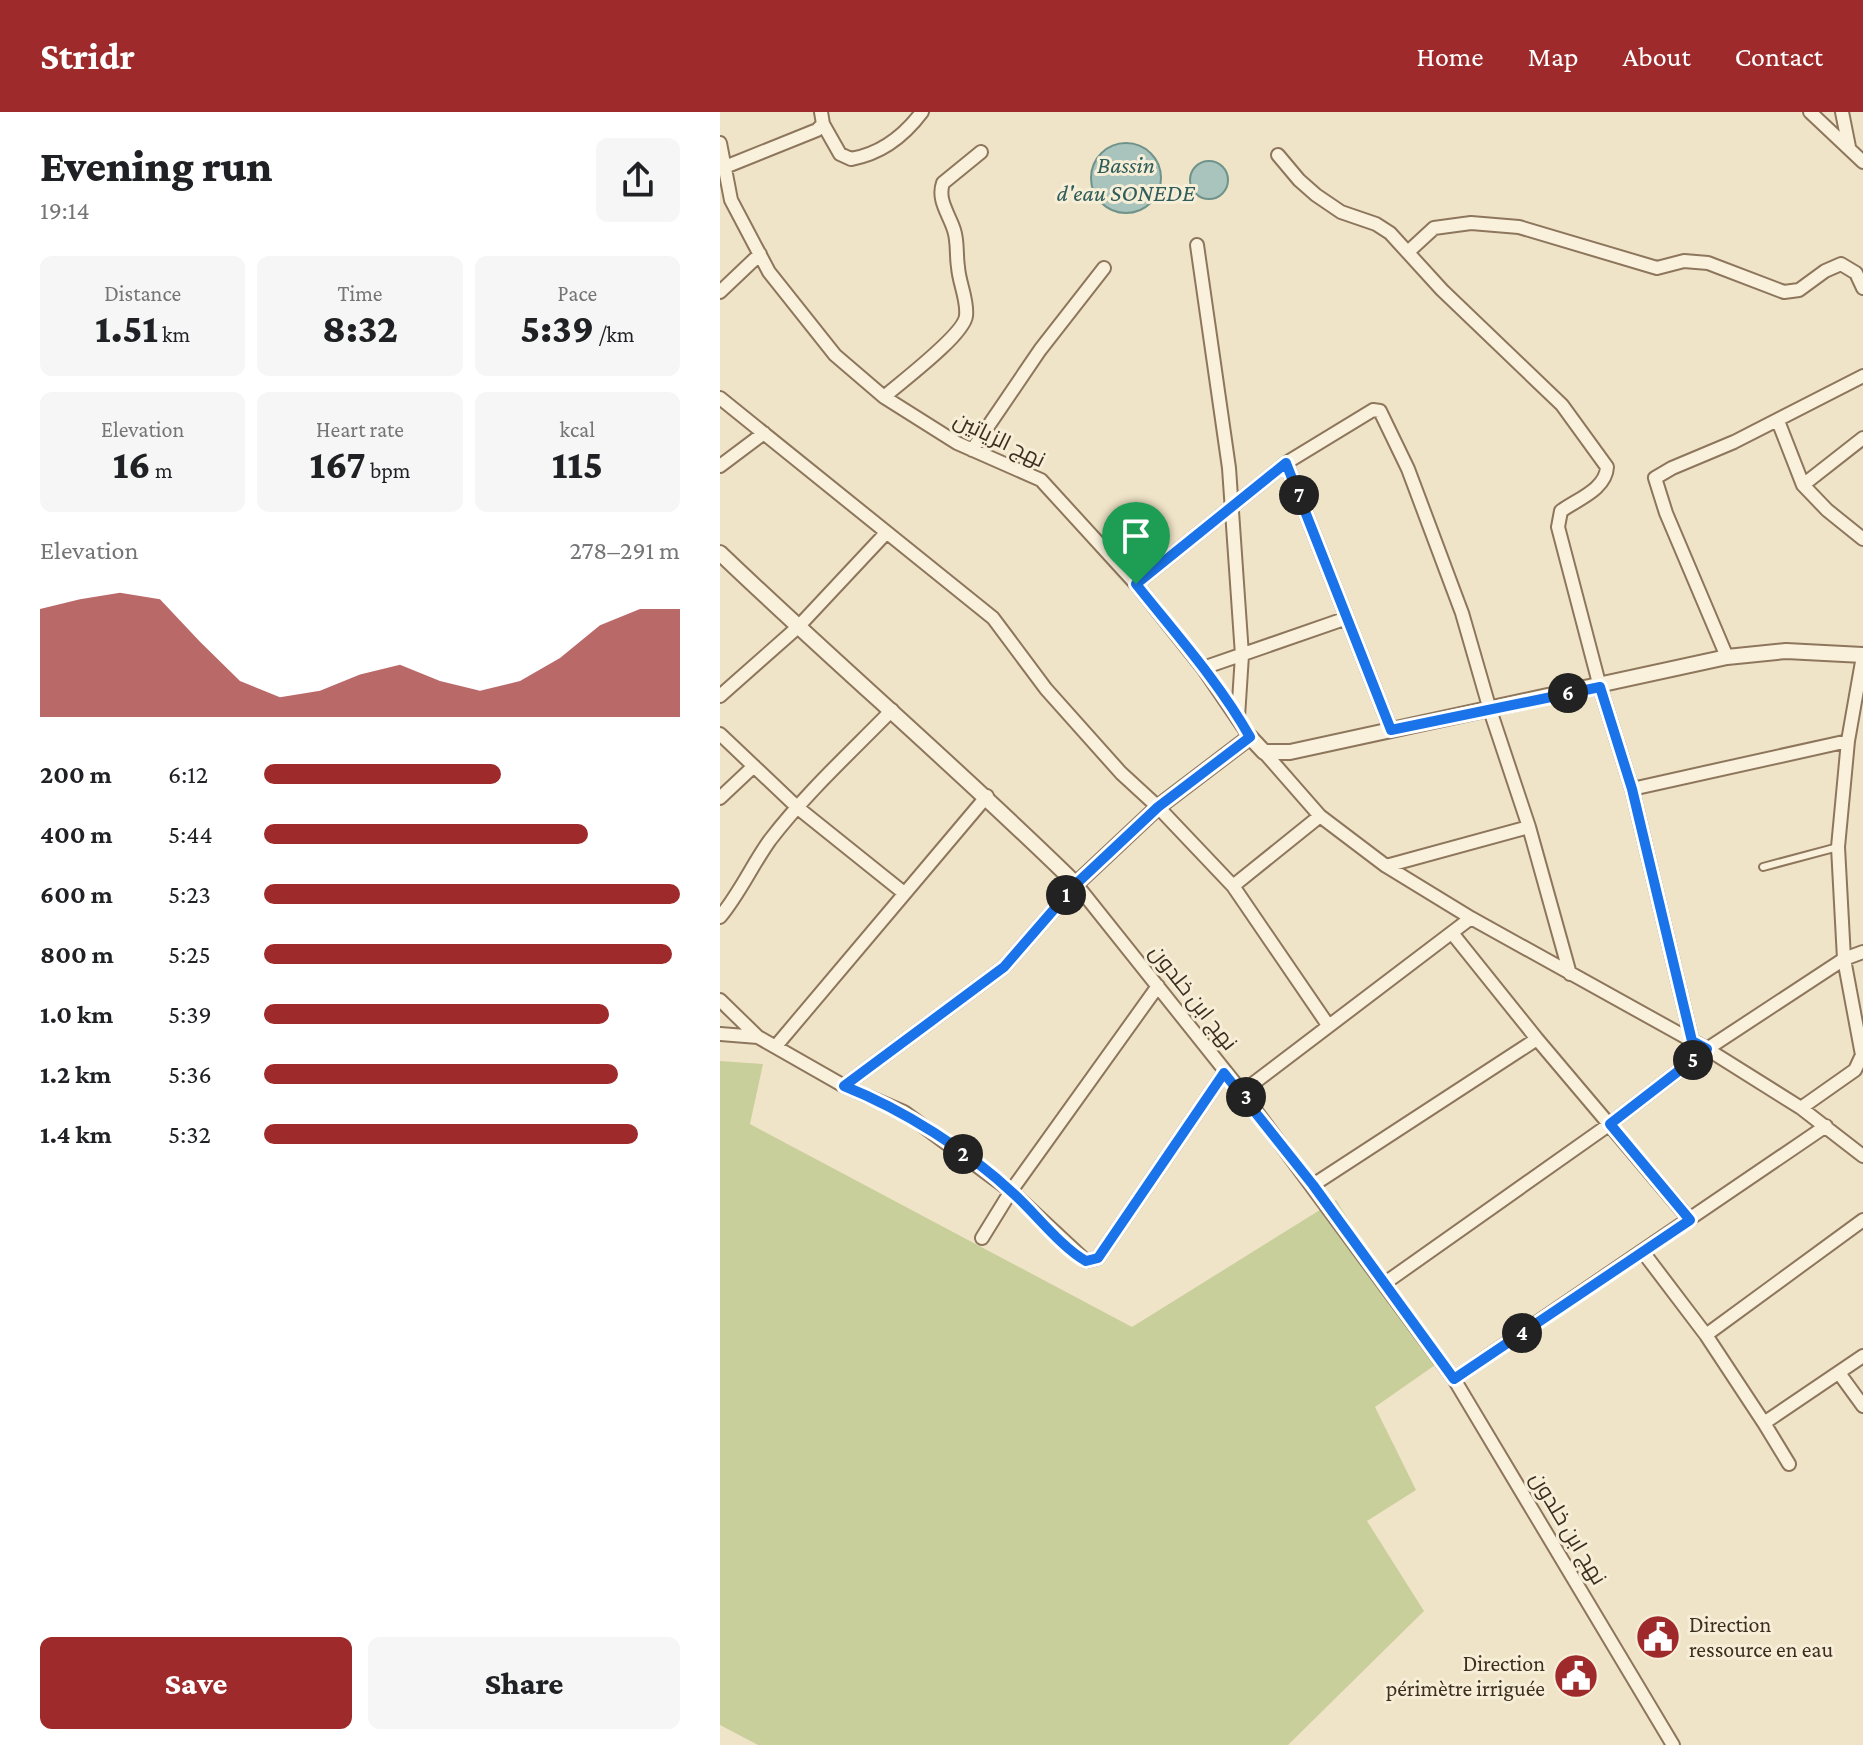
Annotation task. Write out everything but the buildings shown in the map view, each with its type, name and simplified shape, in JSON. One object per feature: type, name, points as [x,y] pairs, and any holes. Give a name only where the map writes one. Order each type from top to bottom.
[{"type":"street","points":[[822,118],[840,154],[851,159],[879,150],[897,139],[922,112]]},
{"type":"street","points":[[1810,112],[1863,162]]},
{"type":"street","points":[[1842,112],[1849,147]]},
{"type":"street","points":[[725,167],[817,130],[822,118]]},
{"type":"street","name":"نهج الزياتين","points":[[720,143],[731,200],[769,272],[835,355],[884,397],[957,443],[1041,480],[1136,584],[1203,668],[1250,737]]},
{"type":"street","points":[[884,397],[965,324],[967,309],[957,266],[956,235],[941,198],[941,189],[943,183],[981,152]]},
{"type":"street","points":[[1278,155],[1316,195],[1341,212],[1376,224],[1390,233],[1442,290],[1562,405],[1607,467],[1603,483],[1561,511],[1558,527],[1600,687],[1632,789],[1692,1041]]},
{"type":"street","points":[[720,210],[731,200]]},
{"type":"street","points":[[1408,252],[1434,228],[1491,224],[1519,227],[1657,268],[1684,261],[1708,263],[1784,292],[1799,290],[1825,271],[1841,264],[1856,273],[1863,288]]},
{"type":"street","points":[[1197,245],[1229,468],[1242,655],[1238,717]]},
{"type":"street","points":[[720,292],[760,254]]},
{"type":"street","points":[[972,450],[1040,350],[1104,268]]},
{"type":"street","points":[[1727,657],[1666,513],[1655,478],[1778,421],[1863,376]]},
{"type":"street","points":[[720,398],[993,618],[1046,689],[1121,773],[1233,886],[1328,1025]]},
{"type":"street","points":[[1136,584],[1286,463],[1373,410],[1380,411],[1408,469],[1462,613],[1529,827],[1570,974]]},
{"type":"street","points":[[1778,421],[1803,485],[1827,510],[1863,539]]},
{"type":"street","points":[[720,466],[764,433]]},
{"type":"street","points":[[1803,485],[1863,438]]},
{"type":"street","points":[[1286,463],[1391,730]]},
{"type":"street","points":[[720,696],[798,627],[886,533]]},
{"type":"street","name":"نهج ابن خلدون","points":[[720,553],[987,796],[1076,884],[1158,986],[1313,1185],[1454,1379],[1673,1745]]},
{"type":"street","points":[[1203,668],[1347,618]]},
{"type":"street","points":[[1264,752],[1290,752],[1727,657],[1786,651],[1863,656],[1848,741],[1838,847],[1844,959],[1862,1055],[1855,1070],[1801,1108]]},
{"type":"street","points":[[720,917],[735,899],[771,839],[892,710]]},
{"type":"street","points":[[720,734],[798,808],[904,893]]},
{"type":"street","points":[[844,1086],[1004,967],[1076,884],[1158,807],[1250,737],[1320,816],[1386,866],[1471,918],[1707,1049],[1801,1108],[1863,1156]]},
{"type":"street","points":[[1632,789],[1848,741]]},
{"type":"street","points":[[720,798],[754,766]]},
{"type":"street","points":[[776,1046],[987,796]]},
{"type":"street","points":[[1233,886],[1320,816]]},
{"type":"street","points":[[1386,866],[1529,827]]},
{"type":"street","points":[[1242,1092],[1471,918]]},
{"type":"street","points":[[1452,933],[1690,1220]]},
{"type":"street","points":[[1385,1283],[1610,1124],[1707,1049],[1844,959],[1863,952]]},
{"type":"street","points":[[982,1238],[1011,1191],[1158,986]]},
{"type":"street","points":[[720,1000],[758,1037],[844,1086],[904,1112],[1011,1191],[1086,1261],[1098,1258],[1224,1073]]},
{"type":"street","points":[[720,1034],[758,1037]]},
{"type":"street","points":[[1313,1185],[1537,1039]]},
{"type":"street","points":[[1454,1379],[1826,1126]]},
{"type":"street","points":[[1706,1335],[1863,1220]]},
{"type":"street","points":[[1643,1252],[1706,1335],[1789,1464]]},
{"type":"street","points":[[1764,1423],[1863,1356]]},
{"type":"street","points":[[1839,1373],[1863,1406]]},
{"type":"lane","points":[[1763,867],[1838,847]]},
{"type":"green space","points":[[720,1061],[763,1064],[750,1124],[1132,1327],[1336,1200],[1438,1363],[1375,1407],[1416,1490],[1367,1521],[1424,1611],[1288,1745],[758,1745],[720,1725]]},
{"type":"water","name":"Bassin d'eau SONEDE","points":[[1126,143],[1151,153],[1161,178],[1151,203],[1126,213],[1101,203],[1091,178],[1101,153]]},
{"type":"water","name":"Bassin d'eau SONEDE","points":[[1209,161],[1222,167],[1228,180],[1222,193],[1209,199],[1196,193],[1190,180],[1196,167]]},
{"type":"place","name":"Direction ressource en eau","points":[[1658,1637]]},
{"type":"place","name":"Direction périmètre irriguée","points":[[1576,1676]]},
{"type":"route","points":[[1286,463],[1391,730],[1600,687],[1632,789],[1692,1041],[1707,1049],[1610,1124],[1690,1220],[1454,1379],[1313,1185],[1224,1073],[1098,1258],[1091,1261],[1081,1259],[1011,1191],[948,1143],[904,1112],[844,1086],[1004,967],[1076,884],[1158,807],[1250,737],[1203,668],[1136,584],[1286,463]]}]
